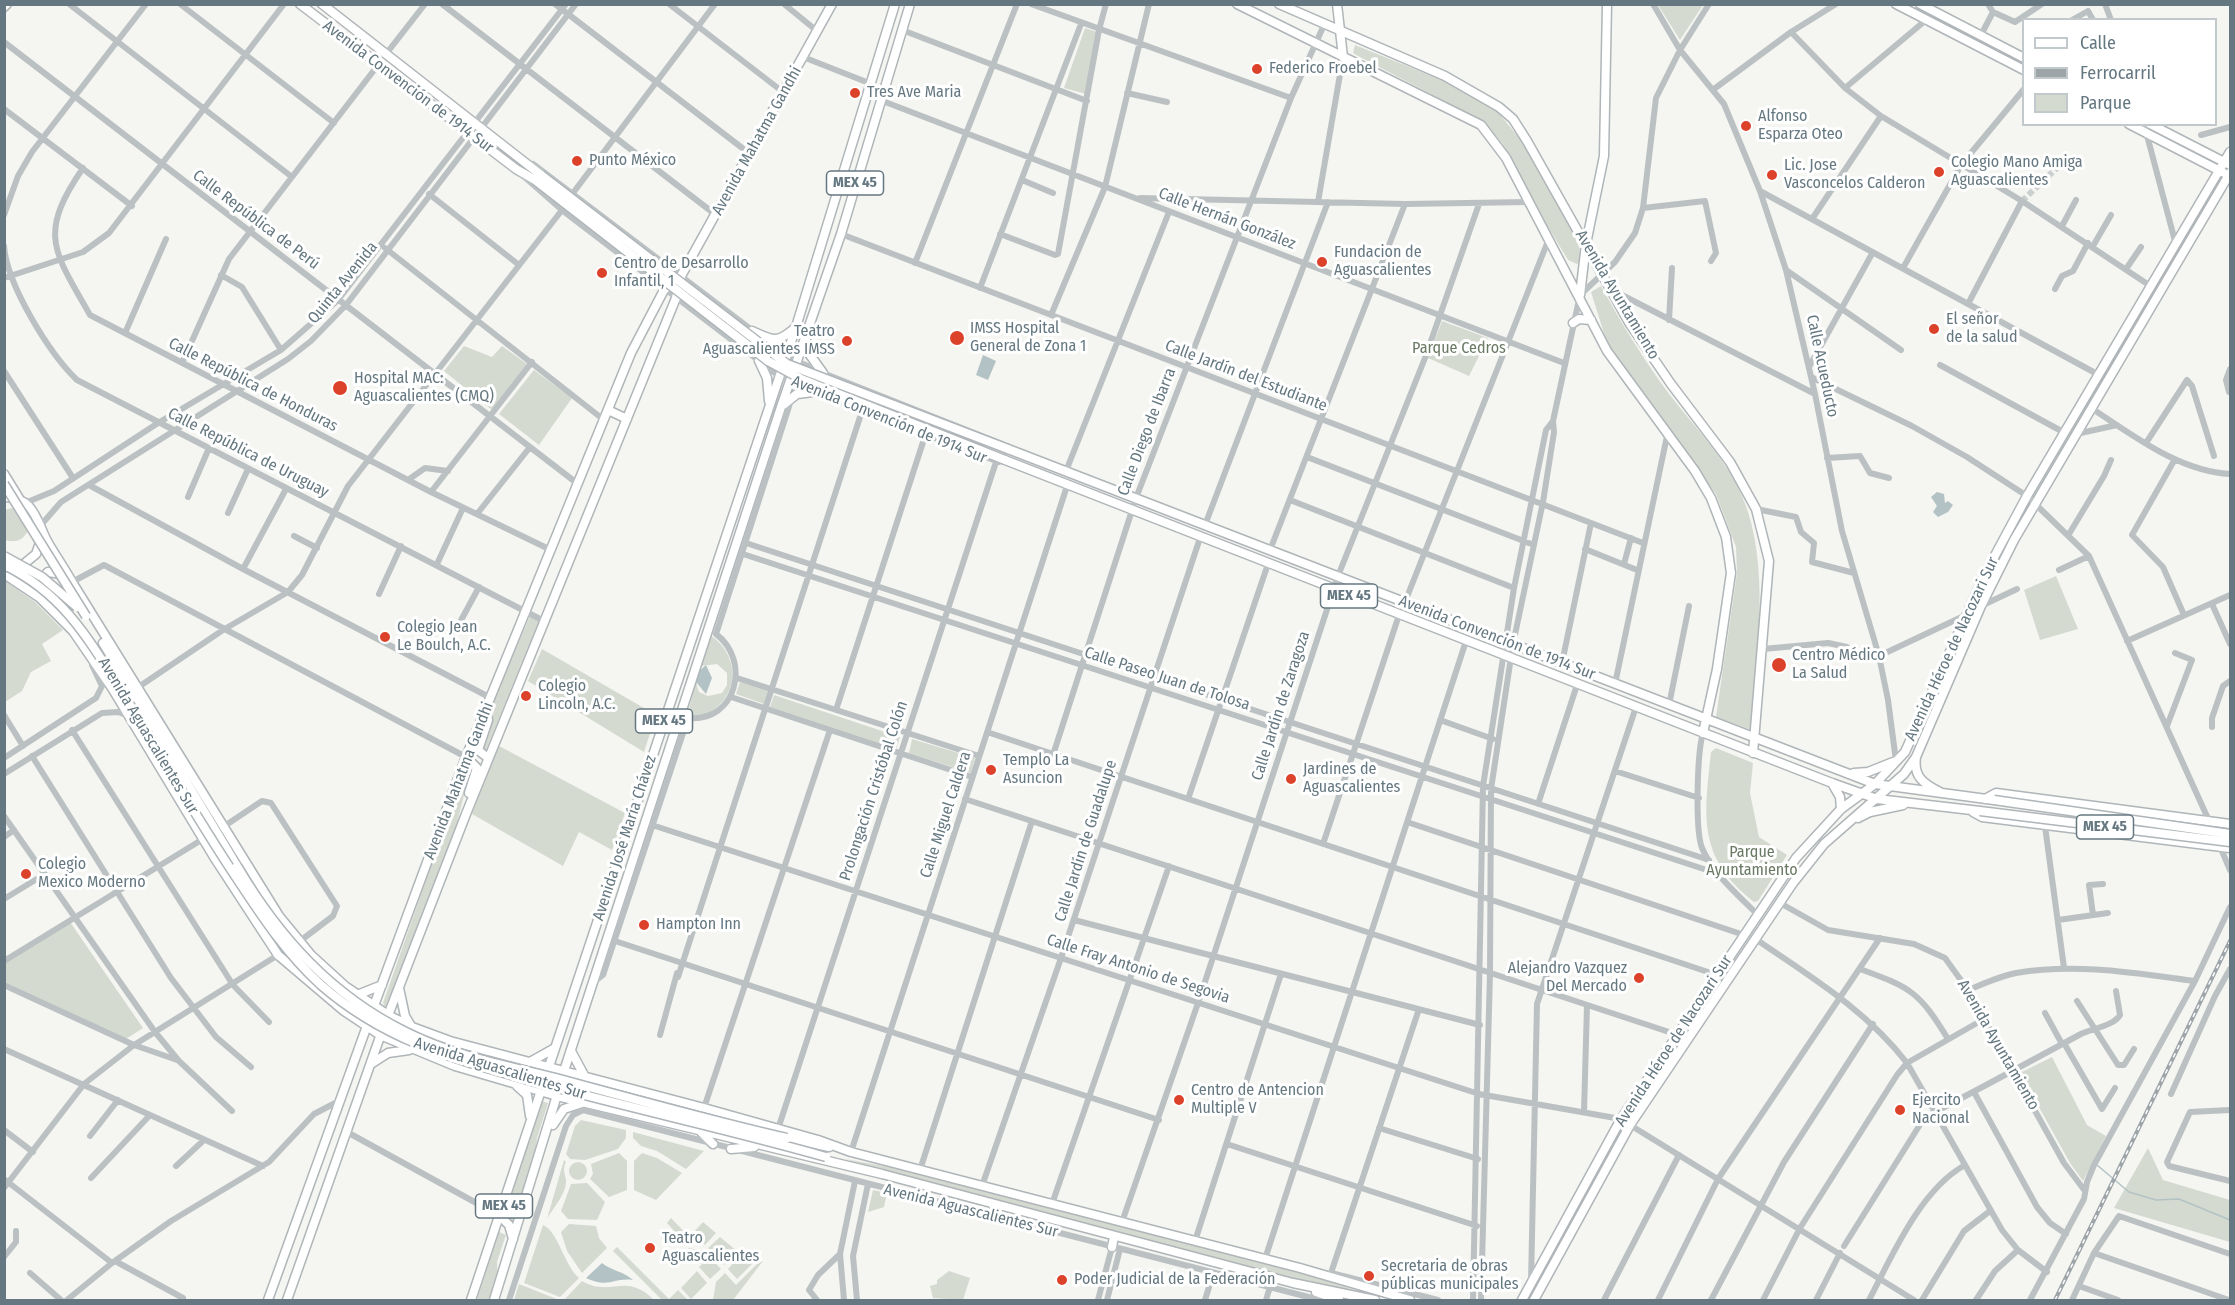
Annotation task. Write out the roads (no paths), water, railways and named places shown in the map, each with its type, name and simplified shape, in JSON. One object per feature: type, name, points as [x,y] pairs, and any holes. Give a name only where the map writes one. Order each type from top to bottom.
[{"type":"main road","name":"Avenida Convención de 1914 Sur","points":[[300,4],[516,169],[538,178],[787,364],[1875,784],[1889,788],[2230,834]]},
{"type":"main road","name":"Avenida Convención de 1914 Sur","points":[[322,4],[522,158],[538,178],[776,366],[801,379],[1004,462],[1876,799],[2230,842]]},
{"type":"main road","name":"Avenida Mahatma Gandhi","points":[[287,1300],[399,984],[488,758],[676,298],[681,276],[832,4]]},
{"type":"main road","name":"MEX 45","points":[[779,376],[895,4]]},
{"type":"main road","name":"MEX 45","points":[[790,381],[841,234],[879,100],[910,4]]},
{"type":"main road","name":"Avenida Ayuntamiento","points":[[1237,4],[1481,125],[1506,158],[1548,241],[1580,295],[1607,351],[1667,436],[1695,471],[1711,498],[1726,537],[1731,573],[1703,733]]},
{"type":"main road","name":"Avenida Ayuntamiento","points":[[1279,4],[1445,76],[1499,107],[1512,119],[1527,141],[1630,324],[1671,384],[1730,462],[1756,509],[1768,556],[1753,753]]},
{"type":"main road","points":[[1337,4],[1342,57]]},
{"type":"main road","points":[[1580,295],[1586,244],[1604,156],[1607,4]]},
{"type":"main road","points":[[1896,4],[2022,69]]},
{"type":"main road","points":[[1920,4],[2022,57]]},
{"type":"main road","points":[[2154,126],[2228,163]]},
{"type":"main road","points":[[2145,129],[2230,175]]},
{"type":"main road","name":"Avenida Héroe de Nacozari Sur","points":[[1522,1300],[1621,1119],[1796,858],[1841,809],[1875,784],[1905,752],[1985,574],[2027,496],[2220,171],[2228,163],[2230,152]]},
{"type":"main road","name":"Avenida Héroe de Nacozari Sur","points":[[1534,1300],[1630,1125],[1806,865],[1842,827],[1889,788],[1916,757],[1980,606],[2035,503],[2230,175]]},
{"type":"main road","points":[[838,192],[840,202],[834,225],[841,234]]},
{"type":"main road","name":"Avenida Mahatma Gandhi","points":[[268,1300],[366,1027],[490,698],[631,353],[664,290],[681,276]]},
{"type":"main road","points":[[1573,323],[1579,320],[1591,320]]},
{"type":"main road","points":[[752,331],[773,340],[780,340],[796,327]]},
{"type":"main road","points":[[805,338],[810,355],[823,373]]},
{"type":"main road","points":[[759,361],[768,378],[769,406]]},
{"type":"main road","name":"Avenida José María Chávez","points":[[471,1300],[779,376]]},
{"type":"main road","name":"Avenida José María Chávez","points":[[494,1300],[548,1133],[564,1071],[790,381]]},
{"type":"main road","points":[[781,407],[792,397],[803,392],[813,392]]},
{"type":"main road","points":[[608,410],[627,419]]},
{"type":"main road","name":"Avenida Aguascalientes Sur","points":[[4,474],[22,501],[35,512],[72,582],[279,916],[300,941],[357,995],[388,1015],[435,1036],[704,1108],[818,1140],[833,1147]]},
{"type":"main road","points":[[4,484],[86,616]]},
{"type":"main road","points":[[4,497],[22,501]]},
{"type":"main road","points":[[4,572],[16,569],[30,561],[40,547],[41,527]]},
{"type":"main road","name":"Avenida Aguascalientes Sur","points":[[4,555],[42,577],[86,616],[271,921],[308,964],[353,1001],[407,1033],[508,1065],[1300,1268],[1410,1300]]},
{"type":"main road","name":"Avenida Aguascalientes Sur","points":[[4,565],[40,586],[80,625],[217,850],[260,915],[304,969],[349,1007],[417,1046],[608,1102],[825,1157],[993,1205],[1293,1283],[1375,1300]]},
{"type":"main road","name":"Avenida Aguascalientes Sur","points":[[4,572],[60,616],[83,646],[129,716],[203,839],[278,954],[366,1027],[413,1051],[557,1096],[588,1108],[629,1114],[882,1174]]},
{"type":"main road","points":[[40,598],[39,582],[48,572],[60,573],[72,582]]},
{"type":"main road","points":[[486,709],[488,720],[478,750],[488,758]]},
{"type":"main road","points":[[1916,757],[1915,768],[1918,776],[1925,784],[1946,795]]},
{"type":"main road","points":[[466,758],[477,768],[466,814]]},
{"type":"main road","points":[[1847,773],[1868,772],[1896,761]]},
{"type":"main road","points":[[1832,783],[1840,797],[1841,809]]},
{"type":"main road","name":"Avenida Convención de 1914 Sur","points":[[1989,800],[1996,793],[2230,824]]},
{"type":"main road","points":[[1842,827],[1870,812],[1908,804]]},
{"type":"main road","name":"Avenida Convención de 1914 Sur","points":[[1975,811],[1982,818],[2230,848]]},
{"type":"main road","points":[[399,984],[402,1009],[412,1027]]},
{"type":"main road","points":[[357,995],[382,985]]},
{"type":"main road","points":[[353,1018],[361,1017],[365,1012],[365,1000]]},
{"type":"main road","points":[[344,1011],[357,1029],[358,1051]]},
{"type":"main road","points":[[427,1056],[422,1048],[423,1043],[428,1037],[435,1036]]},
{"type":"main road","points":[[530,1062],[555,1048]]},
{"type":"main road","points":[[368,1070],[374,1061],[388,1053],[413,1051]]},
{"type":"main road","points":[[571,1051],[585,1077]]},
{"type":"main road","points":[[511,1082],[526,1095],[531,1121]]},
{"type":"main road","points":[[1630,1125],[1628,1117],[1640,1098],[1640,1092]]},
{"type":"main road","points":[[629,1114],[626,1108],[629,1098],[648,1093]]},
{"type":"main road","points":[[548,1133],[564,1109],[576,1104],[588,1108]]},
{"type":"main road","points":[[700,1131],[713,1144]]},
{"type":"main road","points":[[731,1149],[762,1147]]},
{"type":"main road","points":[[993,1205],[1002,1219]]},
{"type":"main road","points":[[500,1216],[509,1225],[512,1246]]},
{"type":"main road","points":[[1114,1237],[1116,1248]]},
{"type":"main road","points":[[1293,1283],[1339,1300]]},
{"type":"street","points":[[69,4],[292,177]]},
{"type":"street","points":[[4,215],[18,176],[43,138],[146,4]]},
{"type":"street","points":[[180,4],[334,123]]},
{"type":"street","points":[[7,277],[60,262],[97,243],[132,206],[284,4]]},
{"type":"street","points":[[387,54],[425,4]]},
{"type":"street","points":[[442,4],[716,215]]},
{"type":"street","points":[[555,4],[564,7],[568,15],[750,154]]},
{"type":"street","name":"Quinta Avenida","points":[[41,527],[61,502],[237,392],[311,341],[346,305],[384,248],[470,134],[526,69],[576,4]]},
{"type":"street","points":[[669,4],[783,92]]},
{"type":"street","points":[[573,193],[715,4]]},
{"type":"street","points":[[784,4],[818,31]]},
{"type":"street","points":[[915,263],[1017,4]]},
{"type":"street","points":[[1030,4],[1291,98]]},
{"type":"street","points":[[1000,234],[1057,255],[1099,30],[1106,4]]},
{"type":"street","points":[[1051,315],[1105,187],[1149,4]]},
{"type":"street","name":"Calle Acueducto","points":[[1653,4],[1680,50],[1724,104],[1760,191],[1786,270],[1812,377],[1842,531],[1879,656],[1888,699],[1896,761]]},
{"type":"street","points":[[1508,642],[1544,502],[1554,432],[1553,421],[1580,295],[1626,249],[1635,233],[1643,208],[1656,98],[1680,50],[1709,4]]},
{"type":"street","points":[[1714,89],[1791,32],[1836,4]]},
{"type":"street","points":[[1988,4],[1994,12],[2015,22],[2038,6]]},
{"type":"street","name":"Quinta Avenida","points":[[477,125],[519,64],[564,7]]},
{"type":"street","points":[[2076,18],[2088,11],[2092,18]]},
{"type":"street","points":[[1981,36],[1994,12]]},
{"type":"street","points":[[1845,88],[1926,20]]},
{"type":"street","points":[[980,288],[1081,24]]},
{"type":"street","name":"Calle Diego de Ibarra","points":[[1053,755],[1131,511],[1250,200],[1314,42],[1324,25]]},
{"type":"street","points":[[902,30],[1087,101]]},
{"type":"street","points":[[1791,32],[1845,88],[1881,116],[2062,226],[2152,287]]},
{"type":"street","name":"Calle República de Perú","points":[[4,42],[578,484]]},
{"type":"street","points":[[803,57],[869,83]]},
{"type":"street","points":[[1318,202],[1342,57]]},
{"type":"street","points":[[182,363],[229,259],[378,65]]},
{"type":"street","points":[[1903,268],[1961,165],[2022,91]]},
{"type":"street","points":[[1127,93],[1167,102]]},
{"type":"street","name":"Calle Hernán González","points":[[879,100],[1564,363]]},
{"type":"street","points":[[4,109],[132,206]]},
{"type":"street","points":[[1812,219],[1881,116]]},
{"type":"street","points":[[2201,135],[2230,127]]},
{"type":"street","points":[[2145,129],[2176,245]]},
{"type":"street","name":"Quinta Avenida","points":[[22,501],[54,490],[158,423],[281,350],[338,300],[384,248],[429,194],[470,134]]},
{"type":"street","name":"Avenida Convención de 1914 Sur","points":[[522,158],[545,171],[786,356],[823,373],[995,440],[1012,451]]},
{"type":"street","name":"Calle República de Honduras","points":[[83,168],[64,196],[54,229],[60,262],[90,315],[431,492],[551,550]]},
{"type":"street","name":"Avenida Convención de 1914 Sur","points":[[516,169],[531,186],[779,376],[813,392],[926,436],[1004,462]]},
{"type":"street","points":[[1022,180],[1053,193]]},
{"type":"street","points":[[1760,191],[2099,375]]},
{"type":"street","points":[[429,194],[519,265]]},
{"type":"street","points":[[1134,198],[1405,204],[1528,202]]},
{"type":"street","points":[[2062,226],[2076,200]]},
{"type":"street","points":[[1643,208],[1705,201],[1716,253],[1711,261]]},
{"type":"street","points":[[1968,304],[2022,201]]},
{"type":"street","points":[[1205,525],[1253,393],[1328,202]]},
{"type":"street","points":[[1270,550],[1405,204]]},
{"type":"street","name":"Calle Jardín de Zaragoza","points":[[1122,1222],[1159,1120],[1333,590],[1440,315],[1479,204]]},
{"type":"street","points":[[137,688],[223,630],[288,592],[302,575],[348,486],[562,210]]},
{"type":"street","points":[[1066,471],[1169,212]]},
{"type":"street","points":[[2055,289],[2062,276],[2073,271],[2111,215]]},
{"type":"street","name":"Calle Jardín del Estudiante","points":[[841,234],[1389,445],[1544,502],[1643,543]]},
{"type":"street","points":[[125,333],[166,240]]},
{"type":"street","points":[[1405,602],[1548,241]]},
{"type":"street","name":"Calle República de Uruguay","points":[[4,246],[7,277],[49,345],[77,380],[544,621]]},
{"type":"street","points":[[2126,269],[2141,247]]},
{"type":"street","points":[[384,248],[477,318],[604,420]]},
{"type":"street","points":[[1809,368],[1874,252]]},
{"type":"street","points":[[1669,320],[1672,268]]},
{"type":"street","points":[[1786,270],[1901,350]]},
{"type":"street","points":[[221,275],[242,287],[281,350]]},
{"type":"street","points":[[1618,293],[1815,394]]},
{"type":"street","points":[[431,492],[532,362]]},
{"type":"street","points":[[1940,365],[2065,434]]},
{"type":"street","points":[[2229,392],[2226,380],[2230,369]]},
{"type":"street","points":[[4,371],[73,478]]},
{"type":"street","points":[[1812,377],[1921,431],[2027,496],[2089,556],[2230,870]]},
{"type":"street","points":[[2146,443],[2187,380],[2192,386],[2214,456]]},
{"type":"street","points":[[792,397],[716,634],[724,640],[733,655],[737,678],[731,697],[972,777]]},
{"type":"street","points":[[2091,408],[2146,443],[2196,469],[2230,474]]},
{"type":"street","points":[[660,1035],[862,411]]},
{"type":"street","points":[[1481,1300],[1492,899],[1491,789],[1514,588],[1546,430],[1553,421]]},
{"type":"street","points":[[2076,434],[2117,424]]},
{"type":"street","points":[[836,710],[926,436]]},
{"type":"street","points":[[1615,684],[1637,570],[1667,436]]},
{"type":"street","points":[[477,514],[530,447]]},
{"type":"street","points":[[188,496],[209,448]]},
{"type":"street","points":[[1827,458],[1860,456],[1870,473],[1889,478]]},
{"type":"street","points":[[1307,457],[1523,543],[1534,545]]},
{"type":"street","points":[[2175,459],[2132,535],[2163,567],[2184,615]]},
{"type":"street","points":[[2068,534],[2104,476],[2111,460]]},
{"type":"street","name":"Prolongación Cristóbal Colón","points":[[778,1129],[948,610],[1004,462]]},
{"type":"street","points":[[408,480],[425,468],[448,471]]},
{"type":"street","points":[[228,513],[248,469]]},
{"type":"street","points":[[89,485],[243,569],[490,698]]},
{"type":"street","name":"Calle Miguel Caldera","points":[[851,1152],[1067,486]]},
{"type":"street","points":[[243,569],[286,489]]},
{"type":"street","points":[[1290,500],[1514,588]]},
{"type":"street","points":[[437,564],[463,508]]},
{"type":"street","points":[[1756,509],[1796,518],[1801,532],[1814,543],[1812,562],[1854,573]]},
{"type":"street","points":[[1562,663],[1591,522]]},
{"type":"street","points":[[294,536],[317,548]]},
{"type":"street","name":"Calle Jardín de Guadalupe","points":[[982,1186],[1074,920],[1200,538]]},
{"type":"street","points":[[1624,564],[1631,538]]},
{"type":"street","name":"Calle Paseo Juan de Tolosa","points":[[746,543],[1709,860]]},
{"type":"street","points":[[379,594],[400,546]]},
{"type":"street","points":[[1585,549],[1637,570]]},
{"type":"street","name":"Calle Paseo Juan de Tolosa","points":[[743,554],[1719,874]]},
{"type":"street","points":[[2059,570],[2089,556]]},
{"type":"street","points":[[1188,799],[1268,564]]},
{"type":"street","points":[[72,582],[104,565],[466,758]]},
{"type":"street","points":[[452,637],[479,587]]},
{"type":"street","points":[[1980,606],[2017,589]]},
{"type":"street","points":[[2127,641],[2230,595]]},
{"type":"street","points":[[2212,604],[2230,644]]},
{"type":"street","points":[[1669,705],[1689,606]]},
{"type":"street","points":[[1879,656],[1968,614]]},
{"type":"street","points":[[1323,844],[1399,615]]},
{"type":"street","points":[[1265,1259],[1466,641]]},
{"type":"street","points":[[1762,649],[1827,643],[1847,647]]},
{"type":"street","points":[[4,758],[96,698],[102,686],[83,646]]},
{"type":"street","points":[[2167,726],[2192,660],[2175,654]]},
{"type":"street","points":[[1473,1300],[1478,1159],[1477,1024],[1483,847],[1482,797],[1490,738],[1506,657]]},
{"type":"street","points":[[737,678],[979,756]]},
{"type":"street","points":[[2212,727],[2211,718],[2223,686],[2230,681]]},
{"type":"street","points":[[1538,804],[1577,684]]},
{"type":"street","name":"Avenida José María Chávez","points":[[594,982],[603,975],[688,718],[707,716],[731,697]]},
{"type":"street","points":[[86,705],[93,708],[96,716]]},
{"type":"street","points":[[1531,1284],[1537,1004],[1636,707]]},
{"type":"street","points":[[4,774],[96,716],[111,711],[129,716]]},
{"type":"street","points":[[4,715],[23,746]]},
{"type":"street","points":[[1440,720],[1498,741]]},
{"type":"street","points":[[72,730],[233,985],[268,1022]]},
{"type":"street","points":[[704,1108],[830,730]]},
{"type":"street","points":[[987,732],[1717,975]]},
{"type":"street","points":[[1703,733],[1700,745],[1698,798],[1701,846],[1719,874],[1758,915]]},
{"type":"street","points":[[32,756],[193,1008],[216,1037],[251,1068]]},
{"type":"street","points":[[1615,771],[1698,798]]},
{"type":"street","points":[[966,799],[1678,1035]]},
{"type":"street","points":[[223,827],[262,801],[271,803],[337,906],[333,916],[300,941]]},
{"type":"street","points":[[4,816],[76,916],[154,1032],[179,1061],[232,1111]]},
{"type":"street","points":[[920,1170],[1032,821]]},
{"type":"street","points":[[1407,822],[1744,935]]},
{"type":"street","name":"Calle Fray Antonio de Segovia","points":[[652,825],[1479,1094],[1621,1119]]},
{"type":"street","points":[[2045,826],[2064,968]]},
{"type":"street","points":[[4,837],[14,830]]},
{"type":"street","points":[[4,961],[203,839]]},
{"type":"street","points":[[1052,1204],[1169,866]]},
{"type":"street","points":[[4,900],[45,874]]},
{"type":"street","points":[[2093,915],[2089,885],[2103,884]]},
{"type":"street","name":"Avenida Ayuntamiento","points":[[1780,903],[1828,930],[1880,938],[1934,951],[1945,958],[1968,990],[2064,1163],[2085,1191]]},
{"type":"street","points":[[2030,1300],[2084,1199],[2094,1165],[2195,981],[2230,907]]},
{"type":"street","points":[[2058,920],[2108,913]]},
{"type":"street","points":[[1074,920],[1487,1026]]},
{"type":"street","points":[[1658,1300],[1718,1179],[1880,938]]},
{"type":"street","points":[[1756,940],[1841,997],[1873,1024],[1907,1064],[1990,1211],[2018,1250],[2047,1272]]},
{"type":"street","points":[[615,941],[682,966],[745,984],[1159,1120]]},
{"type":"street","points":[[183,1298],[113,1262],[6,1183],[33,1152],[84,1084],[134,1045],[233,985],[278,954]]},
{"type":"street","points":[[1968,990],[2014,973],[2064,968],[2112,969],[2195,981]]},
{"type":"street","points":[[1860,969],[1905,987],[1921,999],[1948,1039]]},
{"type":"street","points":[[2171,1094],[2215,996],[2230,969]]},
{"type":"street","points":[[1195,1241],[1281,974]]},
{"type":"street","points":[[4,985],[134,1045],[179,1061]]},
{"type":"street","points":[[1844,1246],[1917,1129],[1935,1112],[2094,1027],[2119,1018],[2116,991]]},
{"type":"street","points":[[2077,1001],[2118,1065],[2124,1065],[2134,1049]]},
{"type":"street","points":[[1584,1112],[1587,1005]]},
{"type":"street","points":[[1330,1273],[1419,1009]]},
{"type":"street","points":[[2045,1012],[2102,1109],[2115,1088]]},
{"type":"street","points":[[1763,1300],[1800,1228],[1881,1098],[1907,1064],[1984,1019]]},
{"type":"street","points":[[1711,1300],[1787,1158],[1873,1024]]},
{"type":"street","points":[[4,1049],[263,1166]]},
{"type":"street","points":[[1974,1092],[2037,1207],[2050,1223],[2066,1234]]},
{"type":"street","points":[[90,1136],[118,1100]]},
{"type":"street","points":[[67,1300],[113,1262],[171,1221],[263,1166],[314,1114],[339,1101]]},
{"type":"street","points":[[509,1300],[568,1121],[575,1112],[588,1108]]},
{"type":"street","name":"Avenida Aguascalientes Sur","points":[[588,1108],[731,1149],[1116,1248],[1269,1290],[1320,1300]]},
{"type":"street","points":[[2230,1110],[2190,1112],[2167,1162],[2169,1166],[2230,1180]]},
{"type":"street","points":[[91,1178],[150,1115]]},
{"type":"street","points":[[1630,1125],[1914,1300]]},
{"type":"street","points":[[1379,1128],[1478,1159]]},
{"type":"street","points":[[4,1130],[33,1152]]},
{"type":"street","points":[[347,1132],[500,1216]]},
{"type":"street","points":[[176,1166],[204,1140]]},
{"type":"street","points":[[1227,1144],[1483,1228]]},
{"type":"street","points":[[1604,1300],[1679,1155]]},
{"type":"street","points":[[1869,1300],[1920,1210],[1937,1186],[1951,1173],[1965,1166]]},
{"type":"street","points":[[844,1300],[840,1254],[855,1181]]},
{"type":"street","points":[[857,1300],[853,1256],[868,1184]]},
{"type":"street","points":[[1922,1300],[1964,1231],[1990,1211]]},
{"type":"street","points":[[2072,1300],[2094,1253],[2119,1216],[2230,1254]]},
{"type":"street","points":[[4,1257],[16,1242],[16,1231]]},
{"type":"street","points":[[512,1246],[523,1253]]},
{"type":"street","points":[[1098,1300],[1116,1248]]},
{"type":"street","points":[[1107,1300],[1116,1248]]},
{"type":"street","points":[[1976,1300],[1995,1271],[2018,1250]]},
{"type":"street","points":[[1816,1300],[1840,1253]]},
{"type":"street","points":[[2094,1253],[2229,1300]]},
{"type":"street","points":[[816,1300],[809,1290],[811,1284],[840,1254]]},
{"type":"street","name":"Avenida Aguascalientes Sur","points":[[1300,1268],[1330,1273],[1437,1300]]},
{"type":"street","points":[[30,1273],[61,1300]]},
{"type":"street","points":[[1205,1300],[1213,1274]]},
{"type":"street","points":[[502,1278],[515,1280]]},
{"type":"street","points":[[2079,1286],[2118,1300]]},
{"type":"street","points":[[1266,1300],[1269,1290]]},
{"type":"waterway","points":[[2097,1165],[2129,1192],[2156,1200],[2179,1199],[2230,1220]]},
{"type":"tunnel","points":[[2022,201],[2062,163]]},
{"type":"railway","points":[[2055,1300],[2230,941]]},
{"type":"place","name":"Federico Froebel","points":[[1257,69]]},
{"type":"place","name":"Tres Ave Maria","points":[[855,93]]},
{"type":"place","name":"Alfonso Esparza Oteo","points":[[1746,126]]},
{"type":"place","name":"Punto México","points":[[577,161]]},
{"type":"place","name":"Colegio Mano Amiga Aguascalientes","points":[[1939,172]]},
{"type":"place","name":"Lic. Jose Vasconcelos Calderon","points":[[1772,175]]},
{"type":"place","name":"Fundacion de Aguascalientes","points":[[1322,262]]},
{"type":"place","name":"Centro de Desarrollo Infantil, 1","points":[[602,273]]},
{"type":"place","name":"El señor de la salud","points":[[1934,329]]},
{"type":"place","name":"IMSS Hospital General de Zona 1","points":[[957,338]]},
{"type":"place","name":"Teatro Aguascalientes IMSS","points":[[847,341]]},
{"type":"place","name":"Hospital MAC: Aguascalientes (CMQ)","points":[[340,388]]},
{"type":"place","name":"Colegio Jean Le Boulch, A.C.","points":[[385,637]]},
{"type":"place","name":"Centro Médico La Salud","points":[[1779,665]]},
{"type":"place","name":"Colegio Lincoln, A.C.","points":[[526,696]]},
{"type":"place","name":"Templo La Asuncion","points":[[991,770]]},
{"type":"place","name":"Jardines de Aguascalientes","points":[[1291,779]]},
{"type":"place","name":"Colegio Mexico Moderno","points":[[26,874]]},
{"type":"place","name":"Hampton Inn","points":[[644,925]]},
{"type":"place","name":"Alejandro Vazquez Del Mercado","points":[[1639,978]]},
{"type":"place","name":"Centro de Antencion Multiple V","points":[[1179,1100]]},
{"type":"place","name":"Ejercito Nacional","points":[[1900,1110]]},
{"type":"place","name":"Teatro Aguascalientes","points":[[650,1248]]},
{"type":"place","name":"Secretaria de obras públicas municipales","points":[[1369,1276]]},
{"type":"place","name":"Poder Judicial de la Federación","points":[[1062,1280]]},
{"type":"park label","name":"Parque Cedros","points":[[1459,349]]},
{"type":"park label","name":"Parque Ayuntamiento","points":[[1752,862]]}]
